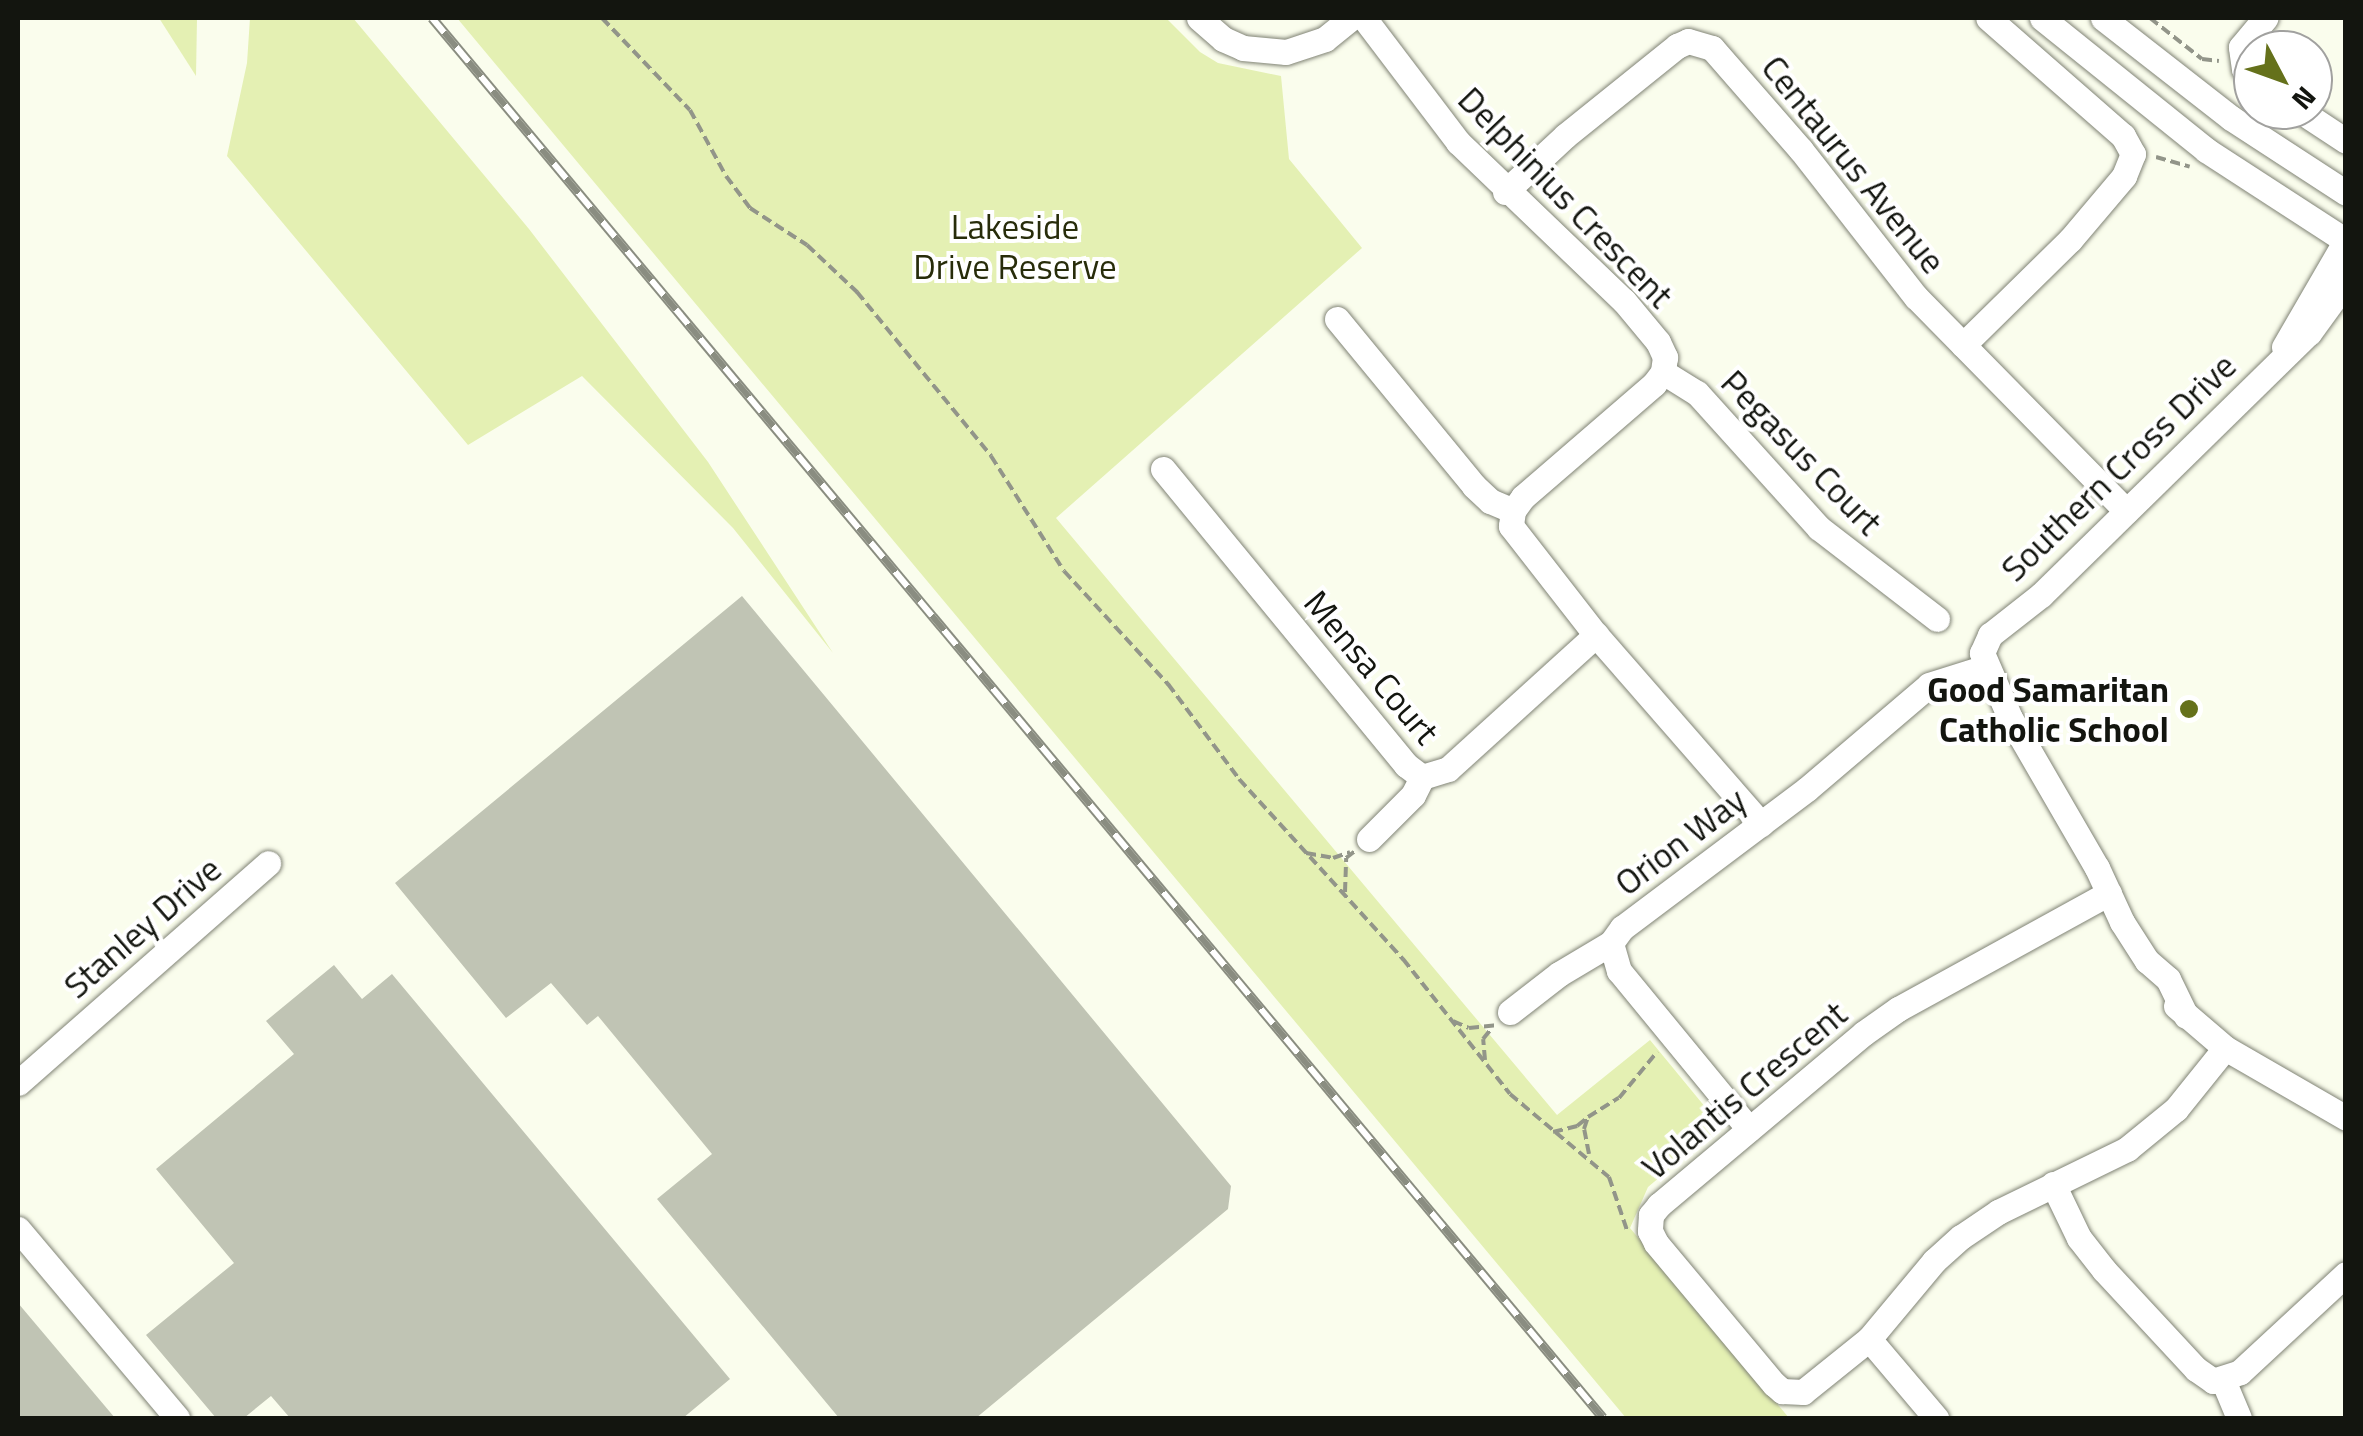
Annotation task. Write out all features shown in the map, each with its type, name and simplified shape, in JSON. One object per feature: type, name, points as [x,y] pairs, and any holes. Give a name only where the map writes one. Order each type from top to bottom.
[{"type":"street","points":[[1198,18],[1243,48],[1275,52],[1307,48],[1351,18]]},
{"type":"street","name":"Delphinius Crescent","points":[[1364,18],[1406,78],[1505,192],[1624,301],[1658,342],[1665,357],[1663,372]]},
{"type":"street","points":[[1963,346],[2070,240],[2124,176],[2133,154],[2123,136],[1988,18]]},
{"type":"street","points":[[2042,18],[2206,150],[2345,240]]},
{"type":"street","points":[[2103,18],[2231,118],[2346,193]]},
{"type":"street","name":"Centaurus Avenue","points":[[1505,192],[1565,136],[1677,46],[1705,30],[1712,48],[1771,114],[1887,263],[2126,511]]},
{"type":"street","name":"Southern Cross Drive","points":[[2271,369],[2345,240]]},
{"type":"street","name":"Southern Cross Drive","points":[[1979,669],[1985,643],[2012,614],[2041,595],[2271,369],[2329,310],[2346,282]]},
{"type":"street","points":[[1337,319],[1474,486],[1490,501],[1512,511]]},
{"type":"street","points":[[1663,372],[1512,511],[1511,526],[1518,540],[1596,635],[1761,824]]},
{"type":"street","name":"Pegasus Court","points":[[1663,372],[1697,393],[1784,493],[1852,556],[1938,619]]},
{"type":"street","name":"Mensa Court","points":[[1163,468],[1406,766],[1422,776],[1436,776],[1448,769],[1596,635]]},
{"type":"street","points":[[1979,669],[2122,922],[2147,961],[2168,980],[2186,1016],[2226,1048],[2346,1118]]},
{"type":"street","name":"Orion Way","points":[[1749,1129],[1619,971],[1611,943],[1622,928],[1761,824],[1929,685],[1979,669]]},
{"type":"street","points":[[1369,839],[1414,795],[1422,776]]},
{"type":"street","name":"Stanley Drive","points":[[18,1083],[268,863]]},
{"type":"street","name":"Volantis Crescent","points":[[2108,893],[1898,1009],[1659,1204],[1651,1215],[1650,1231],[1782,1391],[1793,1394],[1813,1388],[1869,1339],[1934,1261],[1961,1237],[1998,1212],[2126,1148],[2176,1108],[2226,1048]]},
{"type":"street","points":[[1501,1020],[1569,967],[1611,943]]},
{"type":"street","points":[[2054,1184],[2079,1238],[2104,1270],[2196,1370],[2214,1381],[2240,1372],[2346,1274]]},
{"type":"street","points":[[18,1229],[177,1418]]},
{"type":"street","points":[[1869,1339],[1936,1418]]},
{"type":"street","points":[[2223,1380],[2239,1418]]},
{"type":"path","points":[[602,18],[690,110],[726,176],[750,208],[808,245],[857,292],[991,456],[1064,571],[1168,684],[1239,779],[1404,959],[1524,1109],[1591,1159],[1609,1178],[1628,1234]]},
{"type":"path","points":[[2150,18],[2202,60],[2233,66]]},
{"type":"path","points":[[1306,853],[1332,858],[1359,848],[1346,858],[1344,893]]},
{"type":"path","points":[[1449,1019],[1468,1028],[1501,1020]]},
{"type":"path","points":[[1485,1064],[1483,1040],[1501,1020]]},
{"type":"path","points":[[1553,1132],[1577,1126],[1619,1098],[1672,1035]]},
{"type":"path","points":[[1588,1117],[1584,1145],[1591,1159]]},
{"type":"green space","points":[[159,18],[197,18],[196,76]]},
{"type":"green space","points":[[250,18],[353,18],[529,229],[708,462],[833,653],[733,528],[582,376],[468,445],[227,156],[247,63]]},
{"type":"green space","name":"Lakeside Drive Reserve","points":[[457,18],[1166,18],[1200,52],[1218,63],[1281,76],[1289,159],[1362,248],[1056,518],[1557,1115],[1650,1040],[1715,1119],[1715,1131],[1648,1187],[1630,1228],[1789,1418],[1626,1418]]},
{"type":"building","points":[[742,596],[1231,1186],[1228,1209],[976,1418],[839,1418],[657,1199],[712,1154],[598,1016],[587,1025],[551,983],[506,1018],[395,883]]},
{"type":"building","points":[[334,965],[362,999],[392,974],[730,1379],[683,1418],[290,1418],[271,1396],[244,1418],[216,1418],[146,1335],[234,1263],[156,1169],[294,1054],[266,1021]]},
{"type":"building","points":[[18,1303],[115,1418],[18,1418]]},
{"type":"railway","points":[[432,18],[1603,1418]]},
{"type":"place","name":"Good Samaritan Catholic School","points":[[2189,709]]}]
